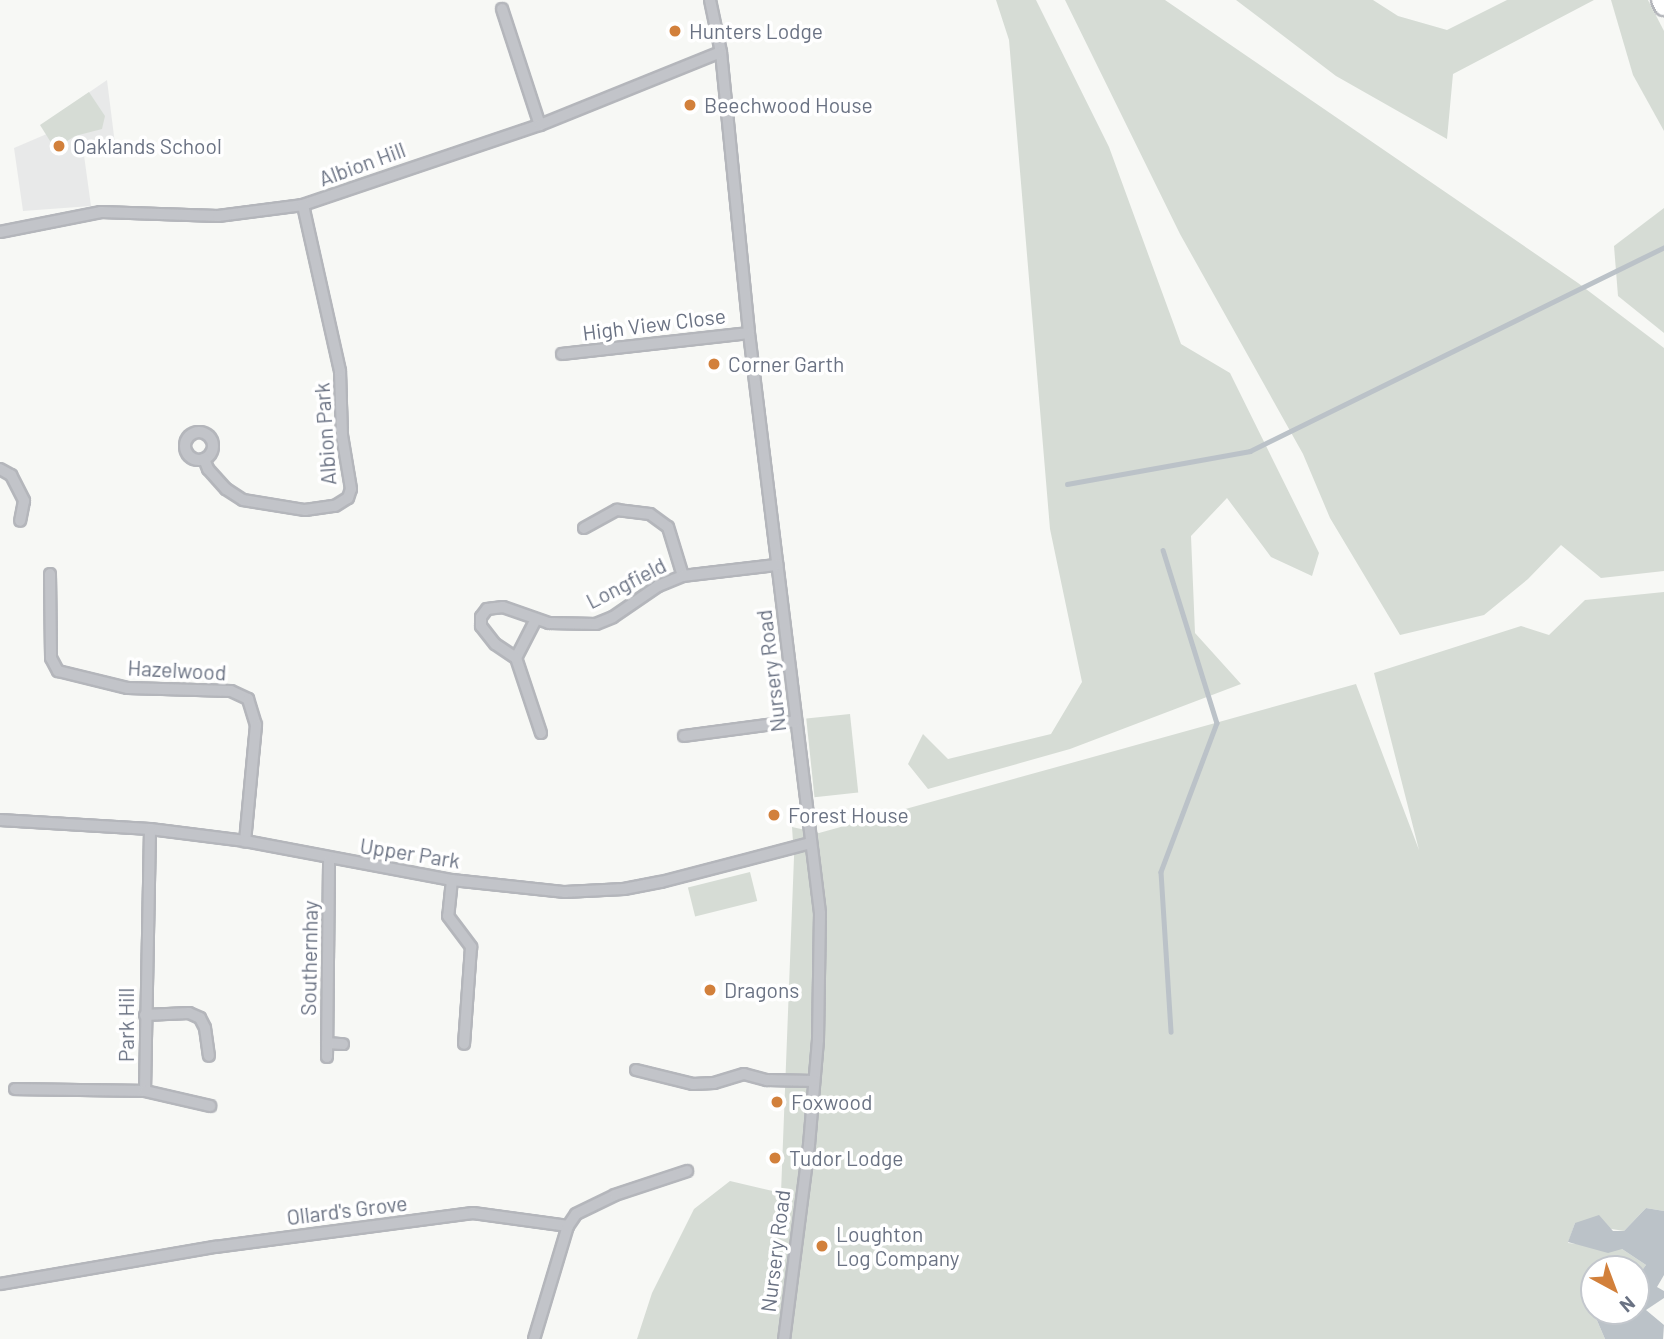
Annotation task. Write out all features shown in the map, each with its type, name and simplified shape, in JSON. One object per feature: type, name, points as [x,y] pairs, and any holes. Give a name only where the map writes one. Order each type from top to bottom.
[{"type":"main road","points":[[1661,0],[1664,6]]},
{"type":"street","name":"Nursery Road","points":[[710,0],[721,52],[749,332],[820,926],[818,1040],[784,1339]]},
{"type":"street","points":[[502,9],[540,125]]},
{"type":"street","name":"Albion Hill","points":[[0,232],[101,212],[218,216],[303,205],[540,125],[721,52]]},
{"type":"street","name":"Albion Park","points":[[204,459],[208,469],[226,489],[243,500],[305,510],[335,506],[348,498],[351,489],[342,435],[340,371],[303,205]]},
{"type":"street","name":"High View Close","points":[[562,354],[749,332]]},
{"type":"street","points":[[0,469],[11,475],[24,502],[20,521]]},
{"type":"street","points":[[584,528],[617,510],[650,514],[667,527],[683,576]]},
{"type":"street","name":"Longfield","points":[[516,658],[484,632],[481,626],[483,612],[492,607],[503,607],[535,621],[596,624],[612,617],[665,582],[683,576],[777,565]]},
{"type":"street","name":"Hazelwood","points":[[50,574],[51,658],[58,671],[128,688],[231,691],[248,699],[256,725],[245,841]]},
{"type":"street","points":[[535,621],[516,658],[541,733]]},
{"type":"street","points":[[684,736],[796,720]]},
{"type":"street","name":"Upper Park","points":[[0,820],[149,829],[245,841],[329,860],[452,880],[565,892],[624,889],[811,843]]},
{"type":"street","name":"Park Hill","points":[[15,1089],[145,1091],[149,829]]},
{"type":"street","name":"Southernhay","points":[[327,1057],[329,860]]},
{"type":"street","points":[[452,880],[448,916],[471,947],[464,1044]]},
{"type":"street","points":[[145,1015],[189,1013],[200,1018],[205,1028],[209,1056]]},
{"type":"street","points":[[327,1044],[343,1044]]},
{"type":"street","points":[[636,1070],[693,1084],[714,1083],[744,1074],[767,1080],[814,1081]]},
{"type":"street","points":[[145,1091],[210,1107]]},
{"type":"street","points":[[534,1339],[568,1226],[576,1214],[615,1195],[687,1171]]},
{"type":"street","name":"Ollard's Grove","points":[[0,1284],[215,1247],[473,1213],[568,1226]]},
{"type":"shaded area","points":[[996,0],[1036,0],[1109,147],[1181,344],[1230,373],[1319,553],[1312,576],[1271,557],[1227,498],[1191,536],[1195,633],[1241,684],[1070,749],[928,789],[908,764],[923,734],[948,759],[1051,734],[1082,682],[1050,529],[1009,40]]},
{"type":"shaded area","points":[[1065,0],[1165,0],[1578,283],[1664,348],[1664,571],[1601,578],[1561,545],[1528,579],[1484,615],[1400,635],[1330,518],[1303,454],[1180,234]]},
{"type":"shaded area","points":[[1236,0],[1373,0],[1398,16],[1447,30],[1507,0],[1594,0],[1453,74],[1447,139],[1336,76]]},
{"type":"shaded area","points":[[1611,0],[1648,0],[1664,31],[1664,131],[1633,75]]},
{"type":"shaded area","name":"Oaklands School","points":[[107,80],[115,144],[83,148],[91,206],[23,211],[14,148],[49,133],[43,124]]},
{"type":"shaded area","points":[[89,92],[105,116],[102,129],[75,136],[55,149],[40,125]]},
{"type":"shaded area","points":[[1664,208],[1664,333],[1618,296],[1614,246]]},
{"type":"shaded area","points":[[1664,592],[1664,1211],[1646,1208],[1624,1231],[1575,1223],[1568,1243],[1622,1249],[1631,1255],[1580,1255],[1580,1325],[1599,1325],[1605,1339],[637,1339],[652,1293],[694,1209],[730,1181],[781,1193],[794,857],[792,827],[819,833],[1356,684],[1419,850],[1374,673],[1521,626],[1549,635],[1585,600]]},
{"type":"shaded area","points":[[850,714],[858,793],[814,797],[806,719]]},
{"type":"shaded area","points":[[750,872],[757,901],[695,917],[688,887]]},
{"type":"shaded area","points":[[1646,1208],[1664,1211],[1664,1275],[1657,1287],[1664,1291],[1664,1298],[1650,1307],[1650,1255],[1631,1255],[1622,1249],[1608,1253],[1568,1242],[1575,1223],[1599,1215],[1613,1231],[1624,1231]]},
{"type":"shaded area","points":[[1650,1313],[1664,1325],[1663,1339],[1605,1339],[1599,1325],[1650,1325]]},
{"type":"waterway","points":[[1067,484],[1250,451],[1664,247]]},
{"type":"waterway","points":[[1163,550],[1217,723],[1161,872],[1171,1032]]},
{"type":"place","name":"Hunters Lodge","points":[[675,31]]},
{"type":"place","name":"Beechwood House","points":[[690,105]]},
{"type":"place","name":"Oaklands School","points":[[59,146]]},
{"type":"place","name":"Corner Garth","points":[[714,364]]},
{"type":"place","name":"Forest House","points":[[774,815]]},
{"type":"place","name":"Dragons","points":[[710,990]]},
{"type":"place","name":"Foxwood","points":[[777,1102]]},
{"type":"place","name":"Tudor Lodge","points":[[775,1158]]},
{"type":"place","name":"Loughton Log Company","points":[[822,1246]]}]
